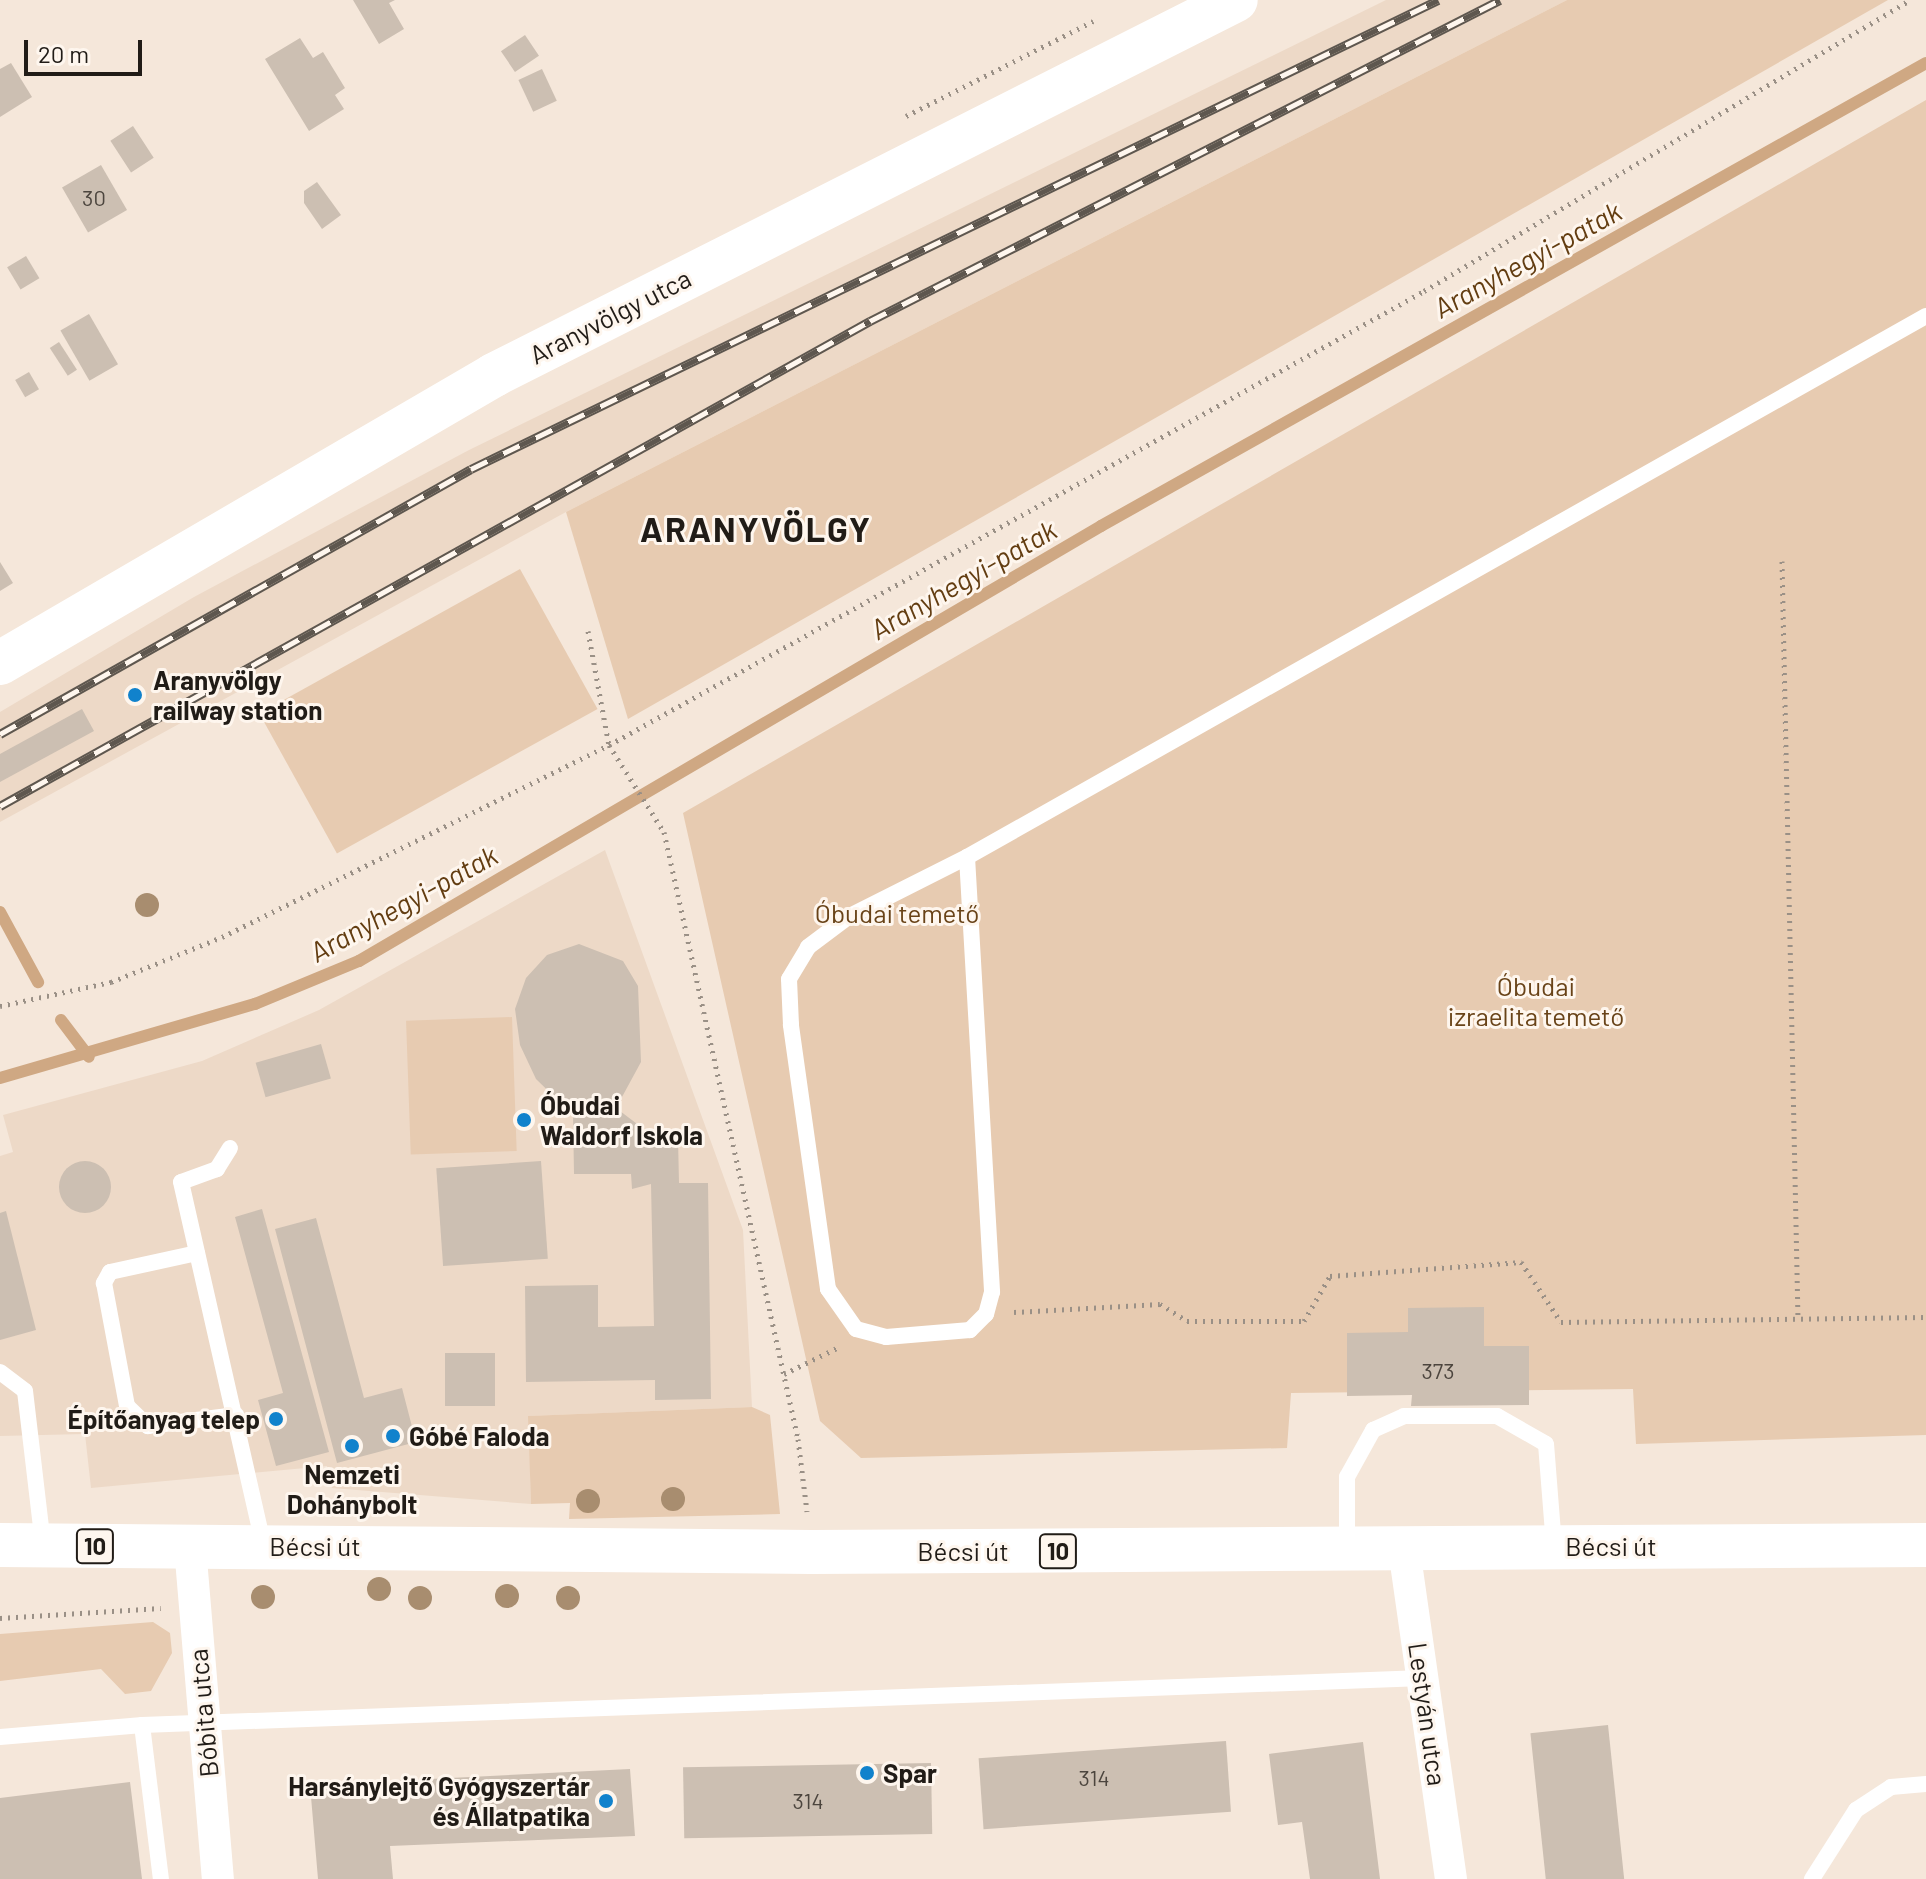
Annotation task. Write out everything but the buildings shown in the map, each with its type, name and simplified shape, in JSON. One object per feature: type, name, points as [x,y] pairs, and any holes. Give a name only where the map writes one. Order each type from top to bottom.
[{"type":"main road","name":"Aranyvölgy utca","points":[[0,663],[494,375],[1236,0]]},
{"type":"main road","name":"Bécsi út","points":[[0,1545],[812,1552],[1926,1545]]},
{"type":"street","name":"Bóbita utca","points":[[190,1547],[218,1879]]},
{"type":"street","name":"Lestyán utca","points":[[1404,1549],[1451,1879]]},
{"type":"lane","points":[[967,857],[992,1292],[986,1314],[970,1330],[886,1337],[856,1329],[828,1289],[789,979],[808,947],[848,917],[967,857],[1926,316]]},
{"type":"lane","points":[[230,1148],[217,1169],[181,1182],[264,1546]]},
{"type":"lane","points":[[197,1253],[110,1272],[104,1283],[127,1406],[148,1426],[236,1415]]},
{"type":"lane","points":[[0,1372],[25,1391],[43,1545]]},
{"type":"lane","points":[[1347,1551],[1353,1460],[1373,1430],[1404,1416],[1497,1416],[1535,1432],[1551,1457],[1554,1546]]},
{"type":"lane","points":[[0,1737],[142,1725],[1423,1678]]},
{"type":"lane","points":[[142,1725],[161,1879]]},
{"type":"lane","points":[[1812,1879],[1856,1810],[1891,1787],[1926,1784]]},
{"type":"path","points":[[0,1006],[111,982],[222,937],[609,745],[1424,291],[1910,0]]},
{"type":"path","points":[[1782,561],[1798,1319]]},
{"type":"path","points":[[588,631],[609,745],[620,753],[664,832],[784,1374],[812,1552]]},
{"type":"path","points":[[986,1314],[1160,1304],[1187,1321],[1304,1321],[1330,1276],[1521,1262],[1561,1322],[1926,1317]]},
{"type":"path","points":[[784,1374],[852,1341],[856,1329]]},
{"type":"path","points":[[0,1618],[194,1606]]},
{"type":"shaded area","points":[[1386,0],[1567,0],[566,512],[0,822],[0,712],[194,597],[469,450]]},
{"type":"shaded area","points":[[605,850],[743,1230],[752,1407],[529,1416],[531,1504],[332,1488],[327,1466],[91,1488],[85,1434],[0,1436],[0,1156],[13,1152],[3,1115],[202,1061],[319,1010]]},
{"type":"green space","points":[[1567,0],[1888,0],[628,719],[566,512]]},
{"type":"green space","name":"Óbudai izraelita temető","points":[[1926,100],[1926,1435],[1636,1444],[1633,1389],[1291,1393],[1287,1448],[861,1458],[820,1421],[683,813]]},
{"type":"green space","points":[[520,569],[598,709],[337,853],[259,713]]},
{"type":"green space","points":[[512,1017],[517,1151],[411,1155],[406,1021]]},
{"type":"green space","points":[[752,1407],[770,1415],[780,1514],[569,1519],[570,1503],[531,1504],[528,1416]]},
{"type":"green space","points":[[153,1622],[170,1633],[172,1653],[151,1691],[125,1694],[101,1669],[0,1681],[0,1634]]},
{"type":"waterway","name":"Aranyhegyi-patak","points":[[0,1078],[255,1004],[359,961],[1101,526],[1926,63]]},
{"type":"waterway","points":[[0,912],[38,982]]},
{"type":"waterway","points":[[61,1020],[89,1057]]},
{"type":"railway","points":[[0,734],[471,469],[1438,0]]},
{"type":"railway","points":[[0,806],[870,321],[1500,0]]},
{"type":"place","name":"Aranyvölgy railway station","points":[[135,695]]},
{"type":"place","name":"Óbudai Waldorf Iskola","points":[[524,1120]]},
{"type":"place","name":"Építőanyag telep","points":[[276,1419]]},
{"type":"place","name":"Góbé Faloda","points":[[393,1436]]},
{"type":"place","name":"Nemzeti Dohánybolt","points":[[352,1446]]},
{"type":"place","name":"Spar","points":[[867,1773]]},
{"type":"place","name":"Harsánylejtő Gyógyszertár és Állatpatika","points":[[606,1801]]},
{"type":"district","name":"ARANYVÖLGY","points":[[756,529]]},
{"type":"park label","name":"Óbudai temető","points":[[897,913]]}]
